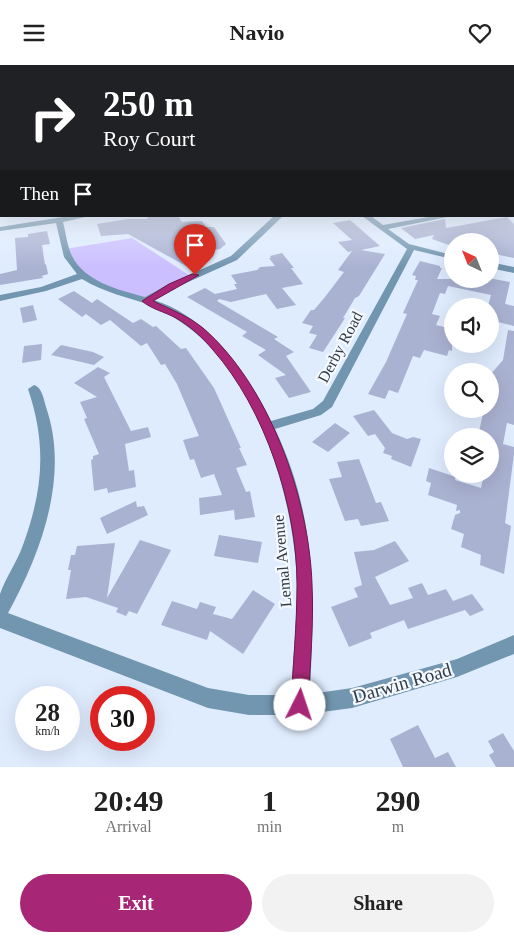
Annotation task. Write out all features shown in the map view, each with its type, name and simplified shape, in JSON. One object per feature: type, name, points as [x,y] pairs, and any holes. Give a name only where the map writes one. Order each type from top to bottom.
[{"type":"street","points":[[0,229],[79,217]]},
{"type":"street","points":[[146,301],[172,286],[234,258],[278,217]]},
{"type":"street","points":[[367,217],[397,241],[411,248],[444,255]]},
{"type":"street","points":[[382,229],[443,217]]},
{"type":"street","name":"Lemal Avenue","points":[[59,220],[68,257],[84,275],[110,290],[146,301],[180,317],[208,337],[238,375],[268,426],[281,459],[300,533],[305,591],[300,705]]},
{"type":"street","name":"Derby Road","points":[[268,426],[317,412],[328,404],[411,248]]},
{"type":"street","points":[[499,267],[514,270]]},
{"type":"street","points":[[0,298],[43,289],[84,275]]},
{"type":"street","points":[[0,611],[23,567],[40,513],[45,489],[47,436],[42,412],[34,389]]},
{"type":"street","name":"Darwin Road","points":[[0,619],[208,698],[249,705],[300,705],[334,701],[379,691],[457,668],[485,658],[514,644]]},
{"type":"shaded area","points":[[132,238],[192,277],[146,301],[128,296],[84,275],[65,249]]},
{"type":"building","points":[[148,217],[179,217],[182,222],[202,221],[206,227],[214,227],[226,244],[220,249],[206,251],[214,256],[186,266],[128,234],[101,236],[97,224],[128,219],[147,219]]},
{"type":"building","points":[[507,217],[514,224],[514,258],[499,255],[499,233],[444,233],[444,243],[432,239],[434,235],[415,239],[401,228],[445,219],[446,228]]},
{"type":"building","points":[[350,220],[380,246],[361,250],[385,254],[359,296],[355,298],[343,318],[345,318],[323,352],[309,348],[317,335],[309,333],[313,326],[302,323],[344,272],[338,270],[352,251],[348,252],[338,242],[352,240],[333,223]]},
{"type":"building","points":[[47,231],[50,244],[42,245],[48,274],[42,276],[43,278],[0,285],[0,274],[17,270],[15,238],[28,237],[28,234]]},
{"type":"building","points":[[282,253],[294,268],[291,268],[303,284],[282,288],[296,305],[277,309],[266,294],[231,302],[219,299],[217,301],[278,337],[274,339],[294,352],[286,356],[311,392],[289,398],[275,378],[286,375],[258,355],[266,350],[242,336],[247,332],[187,297],[205,288],[215,294],[237,289],[234,284],[237,284],[231,275],[257,270],[260,267],[275,266],[269,258],[271,258],[270,256]]},
{"type":"building","points":[[420,261],[442,268],[437,279],[444,279],[444,288],[447,288],[445,294],[440,293],[432,314],[440,316],[436,325],[444,327],[444,353],[448,353],[447,356],[424,350],[420,358],[413,356],[398,393],[389,390],[385,399],[368,394],[386,362],[407,314],[403,313],[418,280],[415,280],[416,276],[412,275]]},
{"type":"building","points":[[499,280],[510,282],[505,304],[514,306],[514,326],[499,322],[499,298],[490,298],[491,295],[458,288],[499,288]]},
{"type":"building","points":[[74,291],[92,303],[97,299],[133,323],[141,319],[153,327],[156,326],[181,349],[186,348],[214,388],[241,448],[239,448],[247,465],[236,468],[246,492],[250,491],[255,517],[235,520],[234,510],[200,515],[199,498],[222,495],[214,474],[201,478],[194,459],[190,460],[183,440],[199,436],[177,384],[165,364],[161,365],[147,343],[141,346],[110,320],[101,325],[86,314],[82,317],[58,299]]},
{"type":"building","points":[[33,305],[37,320],[23,323],[20,308]]},
{"type":"building","points":[[508,330],[514,331],[514,425],[507,423],[503,444],[514,447],[505,523],[511,526],[504,574],[480,565],[481,555],[461,547],[464,534],[451,529],[455,515],[460,513],[460,510],[456,511],[457,505],[428,495],[431,483],[426,481],[429,468],[444,473],[444,483],[465,483],[481,488],[482,483],[499,483],[499,428],[480,428],[482,418],[499,418],[499,365],[503,360]]},
{"type":"building","points":[[42,344],[41,360],[22,363],[24,346]]},
{"type":"building","points":[[61,345],[93,352],[104,357],[94,365],[51,355]]},
{"type":"building","points":[[98,367],[110,373],[104,377],[131,431],[148,427],[151,437],[125,444],[129,471],[134,470],[136,487],[108,493],[107,488],[94,491],[91,460],[93,456],[99,454],[84,419],[87,418],[80,402],[97,397],[74,383]]},
{"type":"building","points":[[374,410],[392,433],[407,439],[413,437],[421,439],[411,467],[391,459],[392,456],[383,453],[385,448],[375,434],[368,436],[353,416]]},
{"type":"building","points":[[335,423],[350,433],[328,452],[312,442]]},
{"type":"building","points":[[359,459],[376,503],[381,502],[389,521],[361,526],[358,519],[345,521],[329,479],[342,477],[337,462]]},
{"type":"building","points":[[136,501],[137,507],[144,506],[148,515],[107,534],[100,518]]},
{"type":"building","points":[[219,535],[262,542],[258,563],[214,556]]},
{"type":"building","points":[[140,540],[171,550],[137,614],[129,611],[126,616],[116,612],[118,608],[86,597],[66,599],[71,570],[68,570],[71,555],[75,555],[77,546],[115,543],[107,598]]},
{"type":"building","points":[[395,541],[409,561],[375,577],[390,605],[413,598],[408,588],[422,583],[428,595],[446,589],[453,601],[472,594],[484,610],[470,616],[465,610],[408,629],[404,620],[370,633],[372,638],[349,647],[331,607],[358,597],[354,588],[362,585],[354,552],[374,550]]},
{"type":"building","points":[[253,590],[275,604],[243,654],[210,631],[207,640],[161,625],[172,601],[197,609],[200,602],[216,607],[213,614],[232,619]]},
{"type":"building","points":[[418,725],[435,758],[448,752],[456,767],[403,767],[390,739]]},
{"type":"building","points":[[503,733],[514,751],[514,767],[496,767],[489,755],[494,752],[488,741]]},
{"type":"route","points":[[195,275],[146,301],[180,317],[208,337],[238,375],[256,404],[268,426],[281,459],[296,511],[305,584],[300,705]]}]
